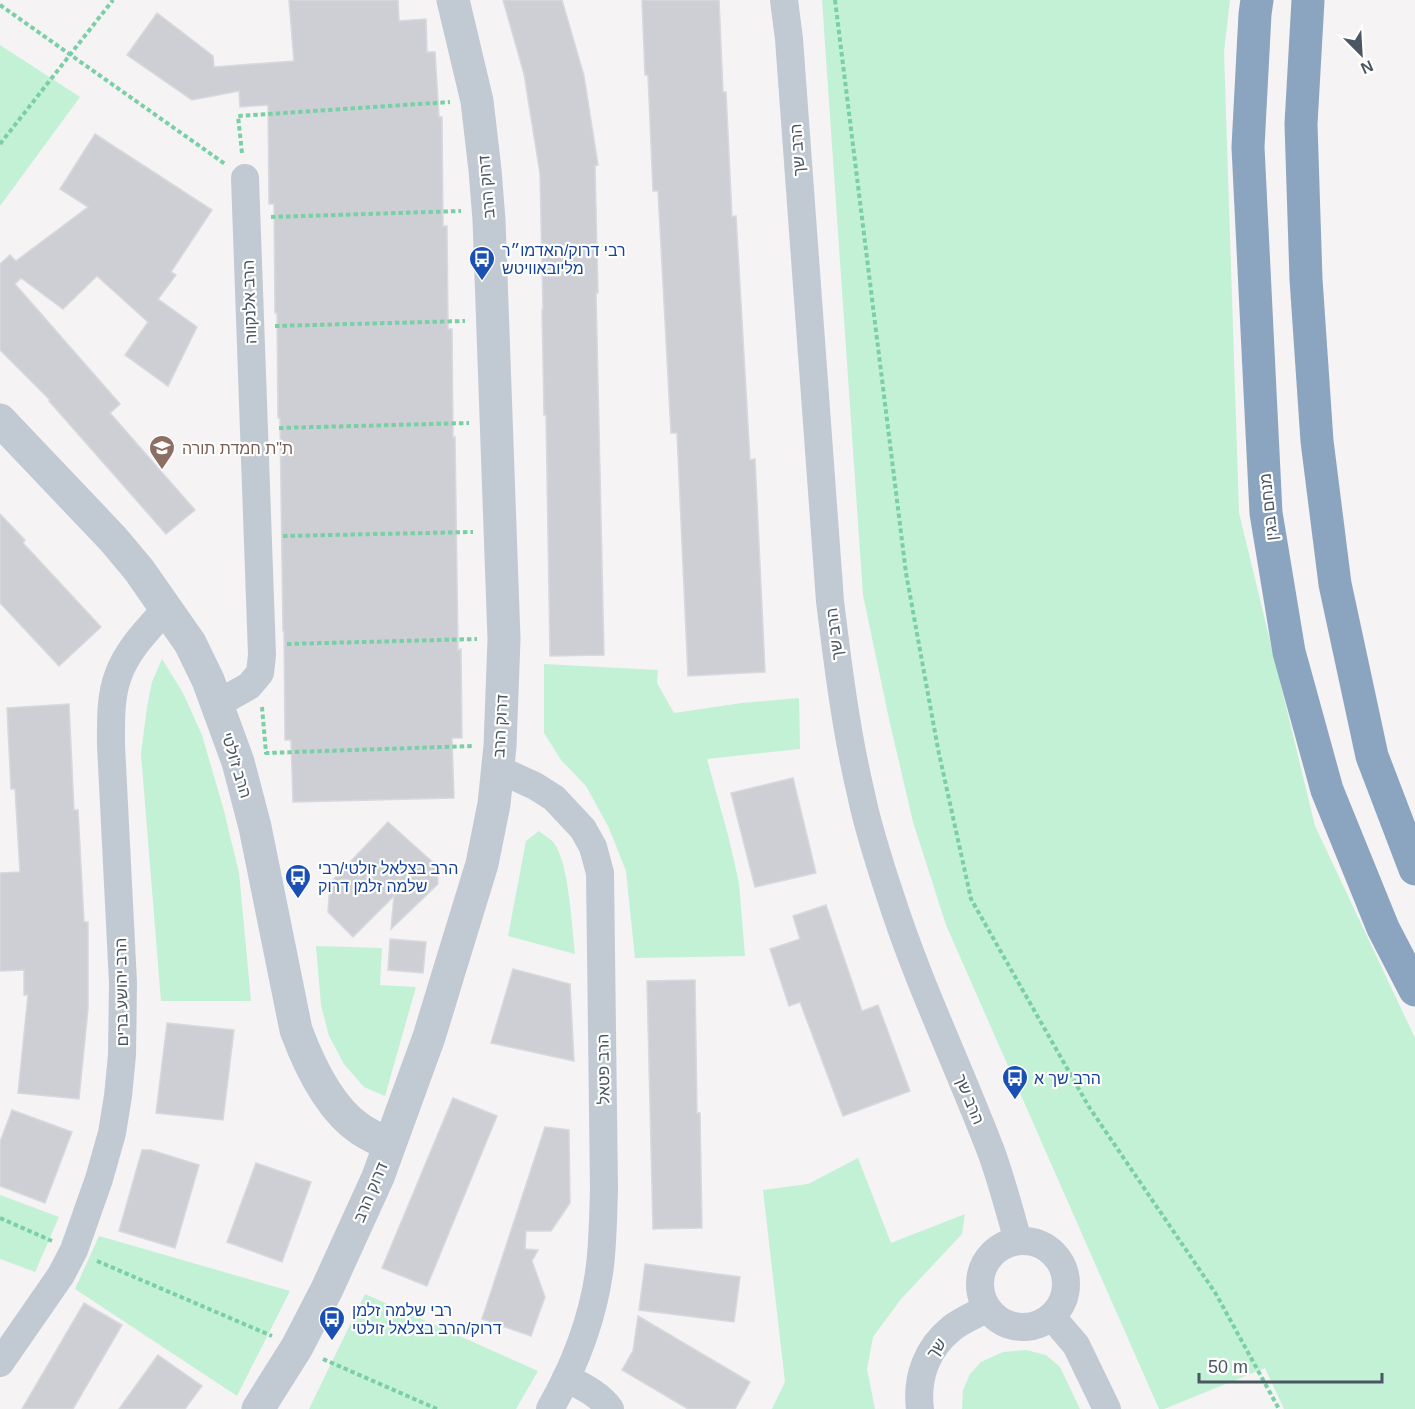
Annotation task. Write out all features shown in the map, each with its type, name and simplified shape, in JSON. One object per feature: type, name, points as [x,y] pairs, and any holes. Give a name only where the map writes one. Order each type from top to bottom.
[{"type":"highway","name":"מנחם בגין","points":[[1257,0],[1248,147],[1266,513],[1289,652],[1327,789],[1383,928],[1415,990]]},
{"type":"highway","points":[[1308,1],[1301,136],[1306,279],[1320,463],[1335,584],[1372,756],[1415,869]]},
{"type":"street","name":"דרוק הרב","points":[[258,1409],[297,1347],[327,1289],[378,1177],[429,1037],[469,909],[482,864],[494,804],[499,757],[504,639],[488,210],[477,101],[453,0]]},
{"type":"street","name":"הרב שך","points":[[784,0],[789,39],[830,601],[841,691],[856,771],[872,840],[890,897],[992,1155],[1018,1241]]},
{"type":"street","name":"הרב אלנקווה","points":[[245,178],[262,645],[260,673],[249,686]]},
{"type":"street","name":"הרב ז'ולטי","points":[[0,420],[113,539],[139,570],[190,643],[208,680],[238,762],[252,816],[296,1030],[305,1053],[320,1083],[338,1107],[359,1128],[389,1145]]},
{"type":"street","name":"הרב יהושע ברים","points":[[0,1363],[61,1275],[74,1250],[99,1179],[112,1133],[122,1055],[123,983],[111,719],[117,678],[127,657],[144,633],[166,609]]},
{"type":"street","points":[[217,704],[249,686]]},
{"type":"street","name":"הרב פטאל","points":[[499,757],[554,798],[583,830],[593,847],[600,873],[604,1190],[599,1273],[591,1311],[580,1346],[550,1409]]},
{"type":"street","points":[[1018,1241],[1032,1242],[1045,1247],[1055,1255],[1062,1266],[1066,1280],[1061,1306],[1052,1317],[1039,1325],[1025,1328],[1010,1327],[996,1320],[986,1309],[980,1295],[979,1281],[983,1266],[992,1254],[1004,1245],[1018,1241]]},
{"type":"street","name":"שך","points":[[921,1409],[920,1378],[933,1350],[953,1327],[986,1309]]},
{"type":"street","points":[[1052,1317],[1076,1346],[1107,1409]]},
{"type":"street","points":[[566,1377],[589,1389],[610,1409]]},
{"type":"path","points":[[0,144],[113,0]]},
{"type":"path","points":[[835,0],[906,573],[938,749],[971,899],[1089,1107],[1216,1294],[1279,1409]]},
{"type":"path","points":[[0,5],[245,178]]},
{"type":"path","points":[[245,178],[238,116],[477,101]]},
{"type":"path","points":[[246,218],[488,210]]},
{"type":"path","points":[[250,327],[492,320]]},
{"type":"path","points":[[254,429],[496,422]]},
{"type":"path","points":[[258,537],[500,531]]},
{"type":"path","points":[[262,645],[504,639]]},
{"type":"path","points":[[249,686],[263,708],[266,753],[499,757]]},
{"type":"path","points":[[0,1218],[437,1409]]},
{"type":"green space","points":[[822,0],[1230,0],[1224,52],[1239,513],[1315,826],[1415,1038],[1415,1409],[1284,1409],[1265,1368],[1164,1409],[1159,1409],[946,925],[913,822],[863,595]]},
{"type":"green space","points":[[0,45],[80,97],[0,206]]},
{"type":"green space","points":[[162,659],[183,693],[202,735],[224,811],[239,873],[251,1001],[161,1001],[141,754],[152,682]]},
{"type":"green space","points":[[544,664],[658,670],[657,683],[674,713],[742,703],[799,698],[800,749],[707,759],[739,883],[745,956],[635,958],[626,871],[609,828],[586,786],[561,760],[544,733]]},
{"type":"green space","points":[[539,831],[554,843],[563,865],[569,896],[575,954],[508,936],[526,841]]},
{"type":"green space","points":[[316,946],[382,948],[380,985],[416,987],[385,1096],[364,1087],[344,1064],[329,1036],[321,1005]]},
{"type":"green space","points":[[858,1158],[891,1243],[965,1214],[962,1234],[901,1299],[873,1337],[867,1369],[875,1409],[772,1409],[785,1382],[763,1190],[808,1184]]},
{"type":"green space","points":[[0,1195],[59,1217],[35,1272],[0,1259]]},
{"type":"green space","points":[[99,1236],[290,1291],[237,1396],[75,1289]]},
{"type":"green space","points":[[365,1294],[538,1371],[516,1409],[309,1409]]},
{"type":"green space","points":[[1026,1350],[1046,1355],[1060,1367],[1080,1409],[962,1409],[963,1390],[970,1374],[981,1362],[1003,1352]]},
{"type":"building","points":[[289,0],[398,0],[399,21],[426,19],[427,52],[435,52],[439,117],[442,117],[443,226],[447,226],[448,329],[452,329],[458,650],[461,649],[462,738],[452,738],[454,798],[293,802],[291,740],[285,740],[280,418],[278,418],[277,313],[275,313],[274,204],[269,204],[268,105],[240,107],[239,91],[192,100],[127,55],[157,13],[213,56],[214,67],[294,61]]},
{"type":"building","points":[[503,0],[562,0],[584,76],[598,165],[595,166],[598,293],[596,293],[604,655],[550,656],[540,174],[524,74]]},
{"type":"building","points":[[642,0],[719,0],[732,217],[736,216],[750,460],[755,459],[765,672],[688,676],[677,433],[671,433],[658,191],[653,191]]},
{"type":"building","points":[[95,134],[212,210],[171,272],[176,275],[158,299],[197,327],[168,386],[125,355],[148,322],[97,276],[63,309],[21,278],[15,284],[120,404],[110,413],[195,510],[166,534],[50,400],[0,350],[0,264],[10,255],[16,261],[88,207],[60,189]]},
{"type":"building","points":[[0,514],[25,540],[23,543],[101,627],[59,666],[0,603]]},
{"type":"building","points":[[69,704],[74,810],[78,810],[84,922],[88,922],[88,1009],[79,1099],[18,1093],[28,995],[24,995],[24,970],[0,971],[0,873],[20,872],[15,789],[11,789],[7,708]]},
{"type":"building","points":[[793,778],[816,873],[755,887],[731,793]]},
{"type":"building","points":[[388,822],[437,866],[438,884],[391,929],[394,896],[353,937],[328,912],[330,883]]},
{"type":"building","points":[[826,905],[862,1011],[878,1005],[910,1091],[843,1116],[800,1002],[789,1006],[770,949],[800,939],[793,916]]},
{"type":"building","points":[[390,939],[426,942],[423,973],[388,970]]},
{"type":"building","points":[[513,969],[570,984],[574,1061],[491,1043]]},
{"type":"building","points":[[695,980],[702,1228],[653,1229],[647,981]]},
{"type":"building","points":[[167,1023],[234,1030],[223,1120],[156,1113]]},
{"type":"building","points":[[453,1098],[497,1116],[427,1286],[382,1268]]},
{"type":"building","points":[[12,1110],[72,1132],[45,1203],[0,1186],[0,1142]]},
{"type":"building","points":[[545,1127],[569,1130],[570,1203],[551,1231],[526,1231],[525,1249],[538,1250],[532,1261],[545,1297],[531,1336],[482,1319]]},
{"type":"building","points":[[142,1150],[151,1150],[199,1165],[175,1248],[119,1231]]},
{"type":"building","points":[[256,1163],[311,1182],[282,1262],[227,1242]]},
{"type":"building","points":[[645,1264],[740,1277],[734,1322],[639,1310]]},
{"type":"building","points":[[84,1303],[122,1325],[73,1409],[22,1409]]},
{"type":"building","points":[[638,1316],[750,1382],[735,1409],[688,1409],[622,1370],[633,1351]]},
{"type":"building","points":[[158,1355],[202,1386],[185,1409],[119,1409]]},
{"type":"place","name":"רבי דרוק/האדמו״ר מליובאוויטש","points":[[482,282]]},
{"type":"place","name":"ת\"ת חמדת תורה","points":[[162,471]]},
{"type":"place","name":"הרב בצלאל זולטי/רבי שלמה זלמן דרוק","points":[[298,900]]},
{"type":"place","name":"הרב שך א","points":[[1015,1101]]},
{"type":"place","name":"רבי שלמה זלמן דרוק/הרב בצלאל זולטי","points":[[332,1342]]}]
